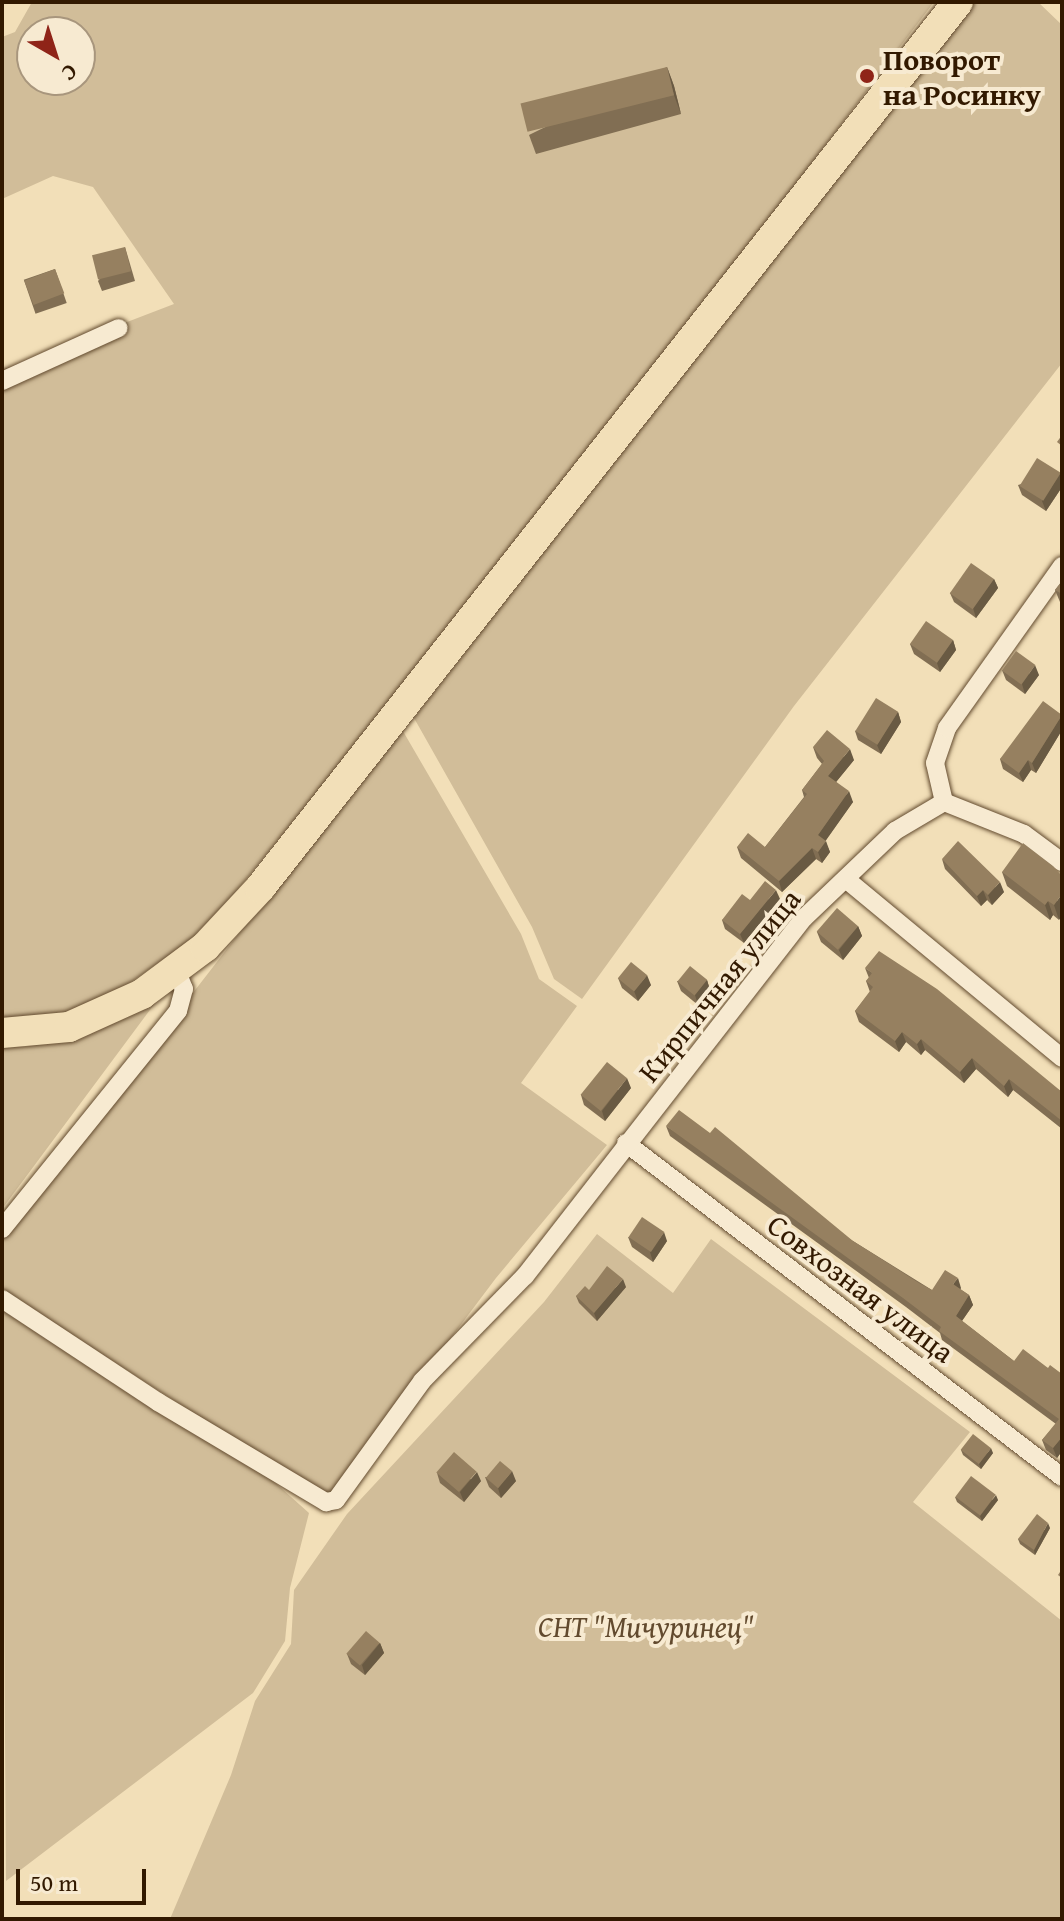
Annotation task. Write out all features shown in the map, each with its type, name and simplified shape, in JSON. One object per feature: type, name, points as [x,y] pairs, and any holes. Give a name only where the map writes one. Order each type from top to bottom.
[{"type":"main road","points":[[2,1033],[69,1027],[177,972],[260,888],[412,702],[958,2]]},
{"type":"street","points":[[2,381],[119,328]]},
{"type":"street","points":[[1062,566],[947,728],[935,763],[944,802],[1024,834],[1062,862]]},
{"type":"street","name":"Кирпичная улица","points":[[2,1299],[158,1402],[331,1502],[344,1492],[422,1381],[525,1276],[804,918],[895,831],[944,802]]},
{"type":"street","points":[[847,880],[1062,1058]]},
{"type":"street","points":[[2,1229],[178,1011],[184,989],[177,972]]},
{"type":"street","name":"Совхозная улица","points":[[626,1143],[1062,1477]]},
{"type":"green space","points":[[32,2],[934,2],[597,446],[230,899],[189,941],[111,996],[74,1012],[2,1019],[2,370],[174,304],[93,187],[53,176],[2,199],[2,37],[16,30],[16,96],[96,96],[96,16],[24,16]]},
{"type":"green space","points":[[969,2],[1038,2],[1062,25],[1062,363],[794,706],[582,999],[554,979],[532,927],[414,718]]},
{"type":"green space","points":[[400,726],[521,934],[539,979],[577,1006],[521,1083],[607,1145],[496,1278],[356,1464],[333,1492],[323,1496],[2,1290],[2,1239]]},
{"type":"green space","points":[[164,991],[2,1209],[2,1046],[25,1047],[87,1034]]},
{"type":"green space","name":"СНТ \"Мичуринец\"","points":[[597,1234],[673,1293],[711,1239],[970,1432],[913,1502],[1062,1621],[1062,1919],[170,1919],[231,1775],[255,1701],[291,1644],[294,1590],[347,1514],[544,1302]]},
{"type":"green space","points":[[2,1305],[262,1471],[309,1513],[290,1588],[285,1641],[253,1693],[6,1881]]},
{"type":"building","points":[[667,67],[674,95],[528,132],[520,104]]},
{"type":"building","points":[[125,247],[131,271],[98,279],[92,255]]},
{"type":"building","points":[[55,269],[64,293],[34,305],[24,281]]},
{"type":"building","points":[[1037,458],[1061,473],[1043,501],[1020,486]]},
{"type":"building","points":[[971,563],[994,579],[973,609],[950,593]]},
{"type":"building","points":[[1062,581],[1062,594],[1055,590]]},
{"type":"building","points":[[926,621],[953,640],[937,663],[910,644]]},
{"type":"building","points":[[1016,651],[1035,665],[1021,685],[1002,670]]},
{"type":"building","points":[[876,698],[898,712],[877,745],[855,731]]},
{"type":"building","points":[[1043,701],[1062,715],[1032,763],[1028,760],[1019,773],[1000,759]]},
{"type":"building","points":[[827,730],[850,749],[828,776],[849,791],[818,835],[826,841],[818,852],[812,848],[779,881],[737,847],[748,833],[765,847],[807,794],[802,790],[824,761],[813,747]]},
{"type":"building","points":[[958,841],[1000,882],[988,895],[983,890],[977,896],[942,859]]},
{"type":"building","points":[[1023,843],[1062,876],[1062,894],[1054,905],[1048,901],[1045,905],[1002,872]]},
{"type":"building","points":[[765,881],[776,890],[740,934],[722,920],[742,894],[750,900]]},
{"type":"building","points":[[837,908],[858,926],[838,950],[817,931]]},
{"type":"building","points":[[879,951],[937,989],[1062,1092],[1062,1121],[1009,1079],[1004,1086],[972,1058],[960,1072],[921,1039],[917,1044],[902,1032],[895,1041],[855,1011],[873,987],[866,981],[872,973],[865,968]]},
{"type":"building","points":[[631,962],[647,975],[634,992],[618,978]]},
{"type":"building","points":[[690,966],[707,980],[695,995],[677,982]]},
{"type":"building","points":[[607,1062],[627,1078],[601,1111],[581,1095]]},
{"type":"building","points":[[679,1110],[710,1133],[715,1127],[853,1241],[919,1283],[932,1290],[945,1270],[958,1278],[953,1284],[969,1295],[956,1316],[1014,1361],[1023,1349],[1048,1368],[1050,1365],[1062,1374],[1062,1437],[1053,1448],[1042,1440],[1059,1419],[939,1331],[941,1327],[903,1298],[666,1126]]},
{"type":"building","points":[[642,1217],[664,1232],[651,1252],[629,1237]]},
{"type":"building","points":[[607,1266],[623,1279],[594,1313],[576,1296],[585,1286],[589,1290]]},
{"type":"building","points":[[973,1434],[991,1448],[979,1464],[961,1450]]},
{"type":"building","points":[[454,1452],[477,1472],[459,1492],[436,1472]]},
{"type":"building","points":[[500,1461],[512,1471],[498,1488],[486,1478]]},
{"type":"building","points":[[971,1476],[996,1495],[980,1515],[955,1497]]},
{"type":"building","points":[[1037,1514],[1048,1523],[1034,1550],[1018,1539]]},
{"type":"building","points":[[366,1631],[380,1643],[360,1665],[346,1654]]},
{"type":"place","name":"Поворот на Росинку","points":[[867,76]]}]
